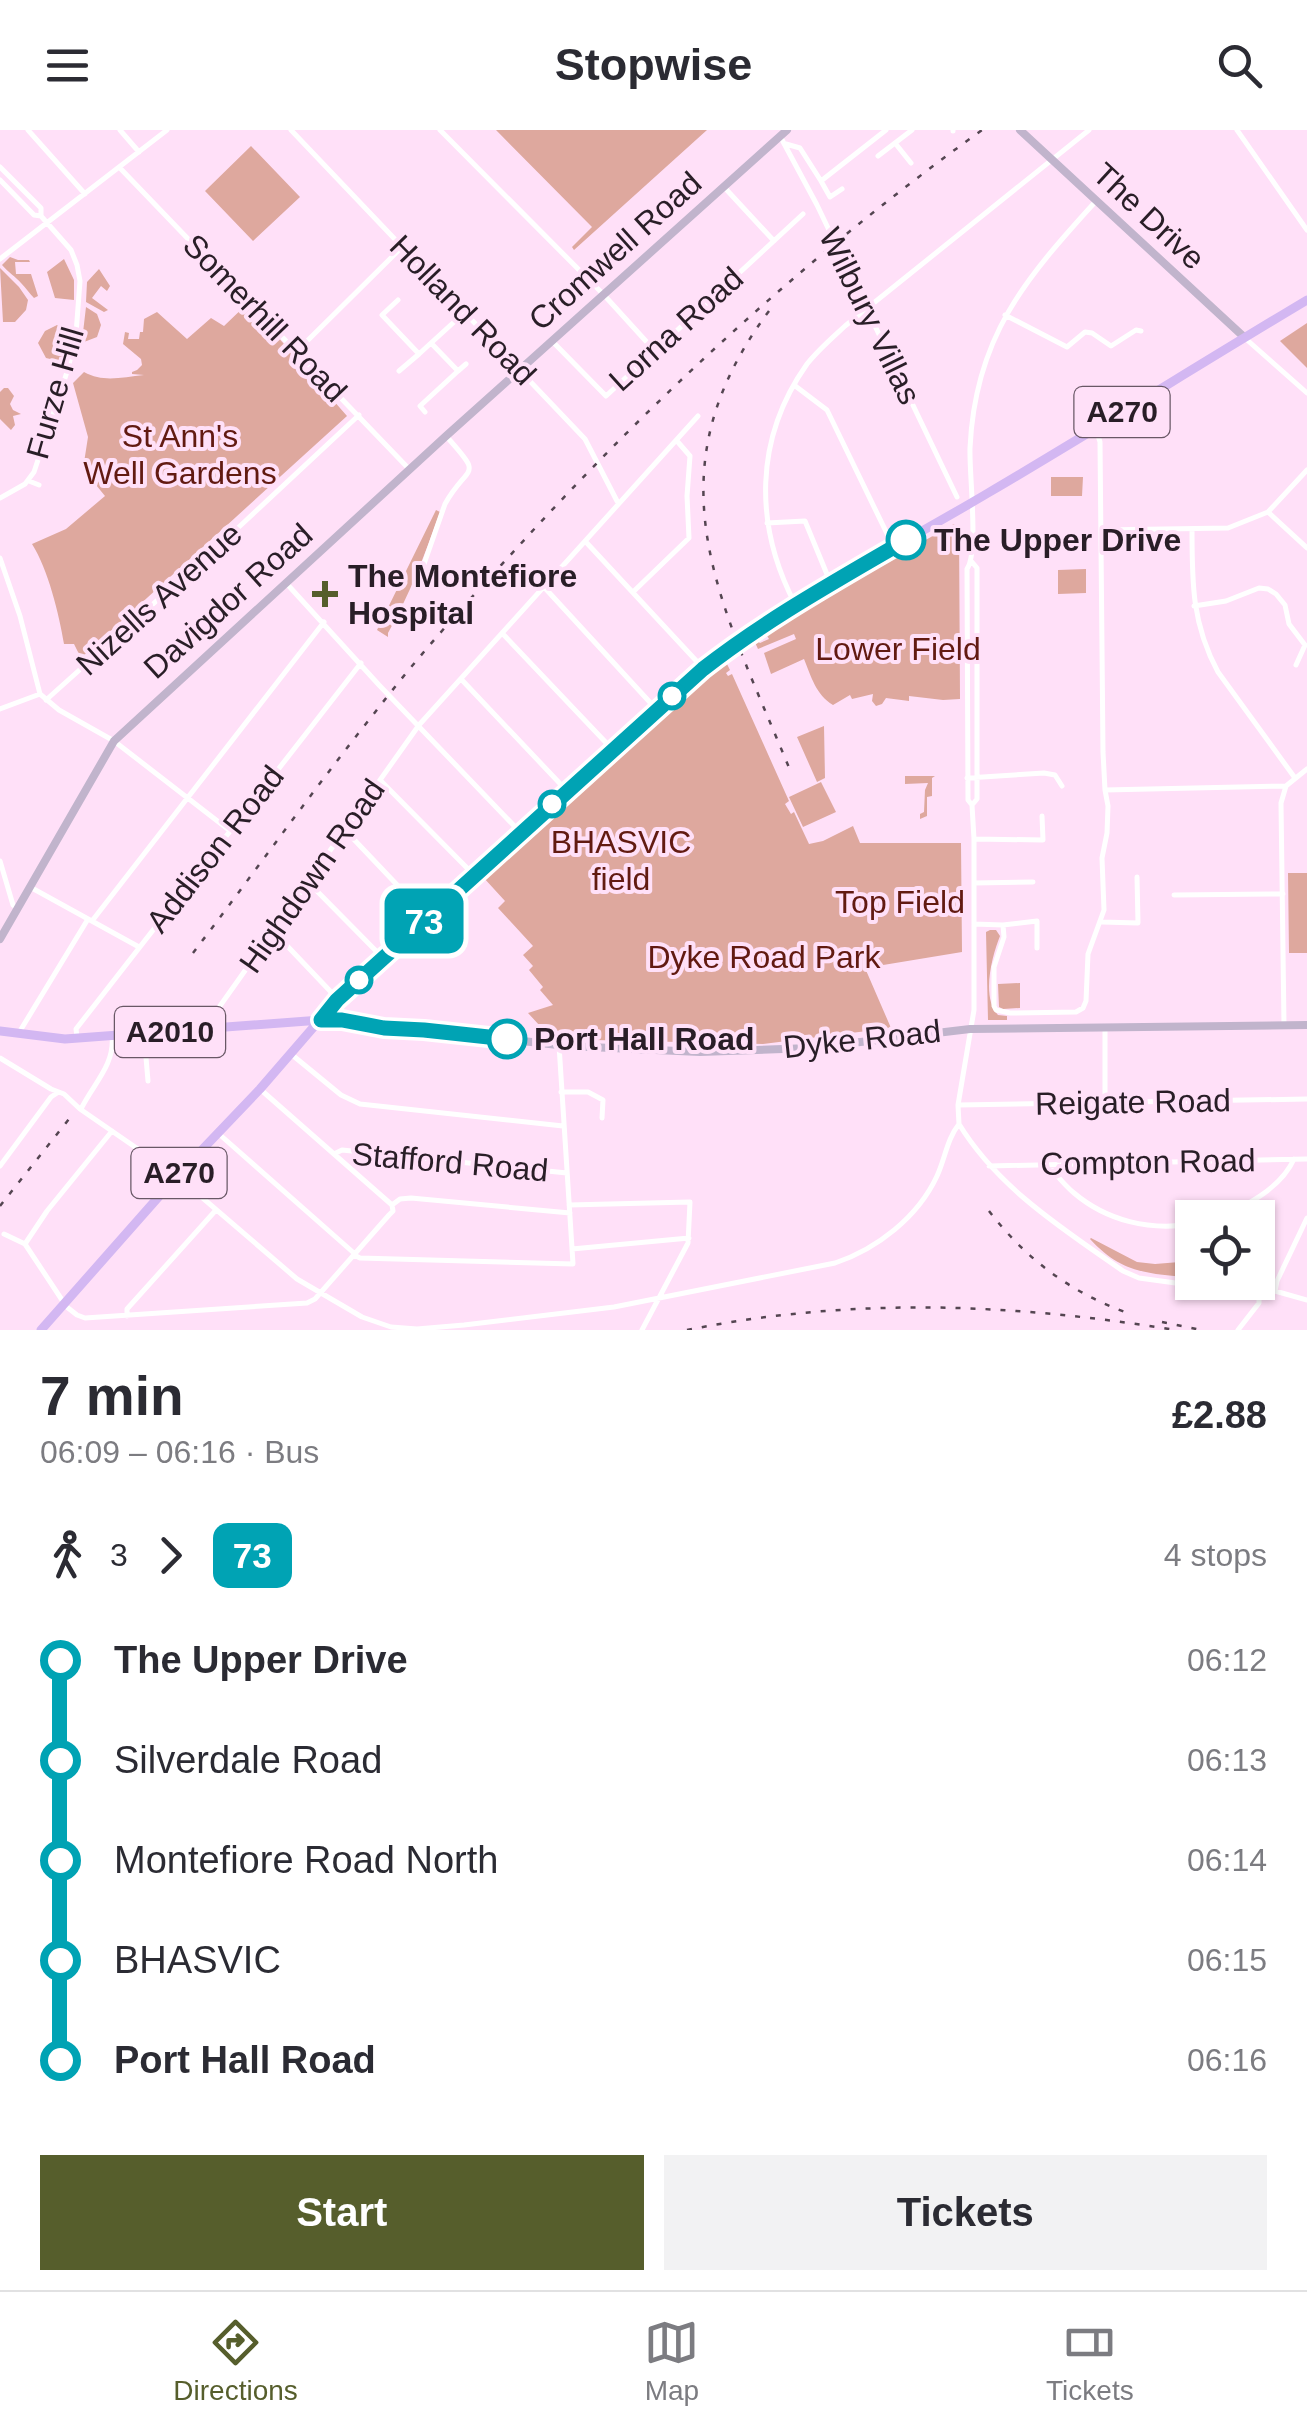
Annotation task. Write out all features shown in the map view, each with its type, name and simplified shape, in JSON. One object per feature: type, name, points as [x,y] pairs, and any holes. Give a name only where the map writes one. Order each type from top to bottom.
[{"type":"main road","name":"The Drive","points":[[1020,130],[1244,337]]},
{"type":"main road","name":"Cromwell Road","points":[[520,370],[786,134]]},
{"type":"main road","name":"A270","points":[[41,1330],[333,1004],[703,669],[747,634],[795,604],[1096,429],[1307,300]]},
{"type":"main road","name":"Davigdor Road","points":[[0,939],[114,741],[520,370]]},
{"type":"main road","points":[[333,1004],[342,1020]]},
{"type":"main road","name":"Dyke Road","points":[[0,1032],[48,1039],[77,1038],[342,1020],[384,1028],[559,1045],[700,1052],[796,1049],[970,1029],[1307,1025]]},
{"type":"street","points":[[28,130],[83,192]]},
{"type":"street","points":[[120,130],[139,152]]},
{"type":"street","points":[[0,259],[167,130]]},
{"type":"street","name":"Holland Road","points":[[291,130],[585,439],[618,502]]},
{"type":"street","points":[[440,130],[655,351]]},
{"type":"street","points":[[820,181],[886,130]]},
{"type":"street","points":[[878,156],[912,130]]},
{"type":"street","points":[[795,604],[778,566],[767,523],[764,488],[770,447],[794,385],[814,355],[866,308],[1089,130]]},
{"type":"street","points":[[1238,130],[1307,230]]},
{"type":"street","points":[[786,134],[800,148],[830,197],[842,188]]},
{"type":"street","name":"Wilbury Villas","points":[[786,134],[842,260],[957,497]]},
{"type":"street","points":[[895,143],[910,163]]},
{"type":"street","points":[[0,166],[40,208],[40,216],[34,215],[0,180]]},
{"type":"street","name":"Somerhill Road","points":[[119,168],[410,470]]},
{"type":"street","points":[[724,187],[774,241]]},
{"type":"street","points":[[1096,201],[1029,278],[1005,316],[974,404],[970,448],[972,562],[967,569],[974,1010],[958,1106],[960,1124],[989,1166],[1030,1203],[1123,1270],[1139,1278],[1248,1291],[1256,1294],[1258,1302]]},
{"type":"street","name":"Lorna Road","points":[[552,342],[606,396],[803,214]]},
{"type":"street","name":"Furze Hill","points":[[0,498],[29,480],[72,357],[80,273],[74,257],[40,216]]},
{"type":"street","points":[[297,351],[402,247]]},
{"type":"street","points":[[398,300],[382,315],[419,354]]},
{"type":"street","points":[[399,372],[466,312]]},
{"type":"street","points":[[1005,316],[1067,347],[1086,332],[1111,346],[1136,330],[1141,331]]},
{"type":"street","points":[[1244,337],[1307,394]]},
{"type":"street","points":[[430,344],[458,371]]},
{"type":"street","points":[[424,412],[420,406],[466,364]]},
{"type":"street","points":[[794,385],[828,410],[894,548]]},
{"type":"street","name":"Nizells Avenue","points":[[46,700],[358,415]]},
{"type":"street","name":"Highdown Road","points":[[210,1028],[210,1020],[419,725],[698,416]]},
{"type":"street","points":[[1003,925],[1004,937],[994,967],[996,1010],[1076,1012],[1083,1008],[1088,954],[1104,910],[1102,858],[1108,806],[1104,790],[1100,442],[1096,429]]},
{"type":"street","points":[[417,584],[446,504],[470,471],[466,457],[446,436]]},
{"type":"street","points":[[633,592],[689,538],[690,456],[678,441]]},
{"type":"street","points":[[1101,530],[1228,528],[1268,512],[1307,470]]},
{"type":"street","points":[[29,480],[38,486]]},
{"type":"street","points":[[1268,512],[1307,548]]},
{"type":"street","points":[[767,523],[805,522],[831,584]]},
{"type":"street","points":[[1192,530],[1194,606],[1199,630],[1218,672],[1295,778]]},
{"type":"street","points":[[585,540],[703,669]]},
{"type":"street","points":[[0,558],[40,694],[114,741],[229,830]]},
{"type":"street","points":[[972,562],[978,568],[976,799],[972,805]]},
{"type":"street","points":[[286,583],[521,833]]},
{"type":"street","points":[[544,587],[657,710]]},
{"type":"street","points":[[1194,606],[1268,589],[1285,605],[1289,624],[1306,644],[1296,665]]},
{"type":"street","points":[[19,1034],[90,920],[324,622]]},
{"type":"street","points":[[502,633],[612,750]]},
{"type":"street","name":"Addison Road","points":[[77,1038],[76,1029],[361,663]]},
{"type":"street","points":[[461,679],[566,791]]},
{"type":"street","points":[[0,709],[40,694]]},
{"type":"street","points":[[1055,776],[1062,765]]},
{"type":"street","points":[[1284,1025],[1281,803],[1286,786],[1307,769]]},
{"type":"street","points":[[968,778],[1044,773],[1055,776],[1062,786]]},
{"type":"street","points":[[380,780],[474,875]]},
{"type":"street","points":[[1104,790],[1286,786]]},
{"type":"street","points":[[974,840],[1043,840],[1042,816]]},
{"type":"street","points":[[345,830],[419,908]]},
{"type":"street","points":[[0,861],[12,905],[18,908]]},
{"type":"street","points":[[1100,922],[1138,923],[1137,877]]},
{"type":"street","points":[[308,882],[383,958]]},
{"type":"street","points":[[974,883],[1032,882]]},
{"type":"street","points":[[30,886],[139,947]]},
{"type":"street","points":[[1174,896],[1283,894]]},
{"type":"street","points":[[974,924],[1037,922],[1037,948]]},
{"type":"street","points":[[273,931],[331,992]]},
{"type":"street","points":[[1105,1029],[1105,1102]]},
{"type":"street","points":[[144,1034],[148,1082]]},
{"type":"street","points":[[80,1109],[109,1062],[114,1047],[112,1036]]},
{"type":"street","points":[[219,1134],[364,1258],[572,1264],[559,1045]]},
{"type":"street","points":[[291,1054],[341,1095],[360,1104],[563,1126]]},
{"type":"street","points":[[0,1058],[60,1092],[177,1176],[297,1279],[320,1294],[362,1317],[417,1328],[658,1300],[847,1259],[866,1250],[901,1223],[928,1192],[960,1124]]},
{"type":"street","points":[[260,1089],[392,1206]]},
{"type":"street","points":[[0,1166],[51,1097],[60,1092]]},
{"type":"street","points":[[561,1092],[588,1092],[603,1100],[602,1118]]},
{"type":"street","name":"Reigate Road","points":[[958,1106],[1307,1098]]},
{"type":"street","points":[[25,1244],[112,1131]]},
{"type":"street","name":"Stafford Road","points":[[334,1154],[342,1150],[567,1174]]},
{"type":"street","name":"Compton Road","points":[[989,1166],[1307,1158]]},
{"type":"street","points":[[1253,1200],[1275,1185],[1294,1159]]},
{"type":"street","points":[[1046,1163],[1073,1193],[1100,1210],[1130,1224],[1175,1227]]},
{"type":"street","points":[[4,1234],[25,1244],[63,1304],[83,1318],[127,1316],[307,1303],[320,1294],[400,1198],[570,1209],[690,1202],[689,1238],[642,1330]]},
{"type":"street","points":[[127,1316],[128,1309],[216,1210]]},
{"type":"street","points":[[1238,1330],[1258,1302],[1276,1291],[1307,1218]]},
{"type":"street","points":[[572,1249],[689,1238]]},
{"type":"street","points":[[1298,1241],[1307,1244]]},
{"type":"street","points":[[1276,1291],[1307,1300]]},
{"type":"green space","points":[[496,130],[707,130],[574,250],[572,247],[592,227]]},
{"type":"green space","points":[[251,146],[300,197],[253,241],[205,191]]},
{"type":"green space","points":[[10,257],[29,260],[15,262],[16,274],[31,274],[38,296],[34,298],[2,265]]},
{"type":"green space","points":[[64,259],[74,280],[74,300],[55,298],[47,272]]},
{"type":"green space","points":[[0,268],[28,300],[26,310],[15,322],[3,322]]},
{"type":"green space","points":[[99,269],[110,286],[107,291],[101,286],[92,298],[108,310],[104,312],[86,302],[87,282]]},
{"type":"green space","name":"St Ann's Well Gardens","points":[[248,303],[347,416],[81,658],[74,644],[64,644],[48,579],[32,544],[66,529],[105,496],[83,469],[88,437],[73,383],[84,372],[106,378],[144,375],[132,374],[142,365],[141,359],[123,344],[125,332],[129,333],[128,339],[139,339],[144,319],[157,312],[187,339],[211,318],[224,326]]},
{"type":"green space","points":[[86,307],[97,314],[101,325],[97,337],[84,342],[82,341]]},
{"type":"green space","points":[[1307,323],[1307,368],[1280,341]]},
{"type":"green space","points":[[57,325],[71,329],[63,362],[46,358],[38,343],[45,331]]},
{"type":"green space","points":[[4,388],[14,396],[10,404],[13,410],[21,414],[13,416],[15,425],[11,430],[0,419],[0,392]]},
{"type":"green space","points":[[1051,477],[1083,477],[1082,496],[1051,496]]},
{"type":"green space","points":[[436,510],[440,512],[429,543],[388,637],[377,630]]},
{"type":"green space","name":"Lower Field","points":[[954,524],[959,527],[960,699],[909,696],[909,701],[886,698],[876,706],[873,694],[852,699],[850,695],[833,705],[818,691],[804,659],[771,674],[764,653],[796,639],[794,634],[758,649],[753,638],[760,643],[769,639],[764,631]]},
{"type":"green space","points":[[1086,569],[1086,593],[1058,594],[1058,570]]},
{"type":"green space","points":[[724,658],[730,670],[726,673],[732,674],[789,801],[785,804],[791,814],[794,812],[809,844],[853,826],[860,843],[961,843],[962,952],[865,968],[891,1028],[763,1044],[552,1039],[528,1013],[553,1005],[540,990],[543,987],[529,970],[533,966],[523,955],[533,946],[498,908],[505,901],[483,877]]},
{"type":"green space","points":[[824,726],[825,778],[817,782],[797,737]]},
{"type":"green space","points":[[905,776],[935,776],[932,796],[927,797],[927,816],[920,819],[928,783],[905,784]]},
{"type":"green space","points":[[821,782],[836,812],[803,827],[789,797]]},
{"type":"green space","points":[[1288,873],[1307,873],[1307,953],[1289,953]]},
{"type":"green space","points":[[996,930],[1000,936],[991,965],[990,998],[998,1015],[1007,1016],[1007,1020],[988,1020],[986,932]]},
{"type":"green space","points":[[1020,983],[1020,1008],[999,1007],[998,984]]},
{"type":"green space","points":[[1090,1239],[1137,1262],[1175,1262],[1175,1276],[1136,1270],[1113,1259]]},
{"type":"railway","points":[[193,953],[409,670],[569,492],[680,381],[796,276],[982,130]]},
{"type":"railway","points":[[769,311],[731,372],[710,430],[703,487],[708,543],[722,598],[792,775]]},
{"type":"railway","points":[[0,1206],[73,1114]]},
{"type":"railway","points":[[989,1211],[1018,1244],[1051,1272],[1087,1295],[1128,1313]]},
{"type":"railway","points":[[687,1330],[749,1319],[871,1308],[991,1309],[1175,1330]]},
{"type":"railway","points":[[1162,1322],[1201,1330]]},
{"type":"bus line","name":"73","points":[[507,1039],[321,1020],[337,1000],[703,669],[747,634],[906,540]]},
{"type":"place","name":"The Upper Drive","points":[[906,540]]},
{"type":"place","name":"The Montefiore Hospital","points":[[325,594]]},
{"type":"place","name":"Port Hall Road","points":[[507,1039]]},
{"type":"park label","name":"BHASVIC field","points":[[621,860]]},
{"type":"park label","name":"Top Field","points":[[900,902]]},
{"type":"park label","name":"Dyke Road Park","points":[[764,957]]}]
